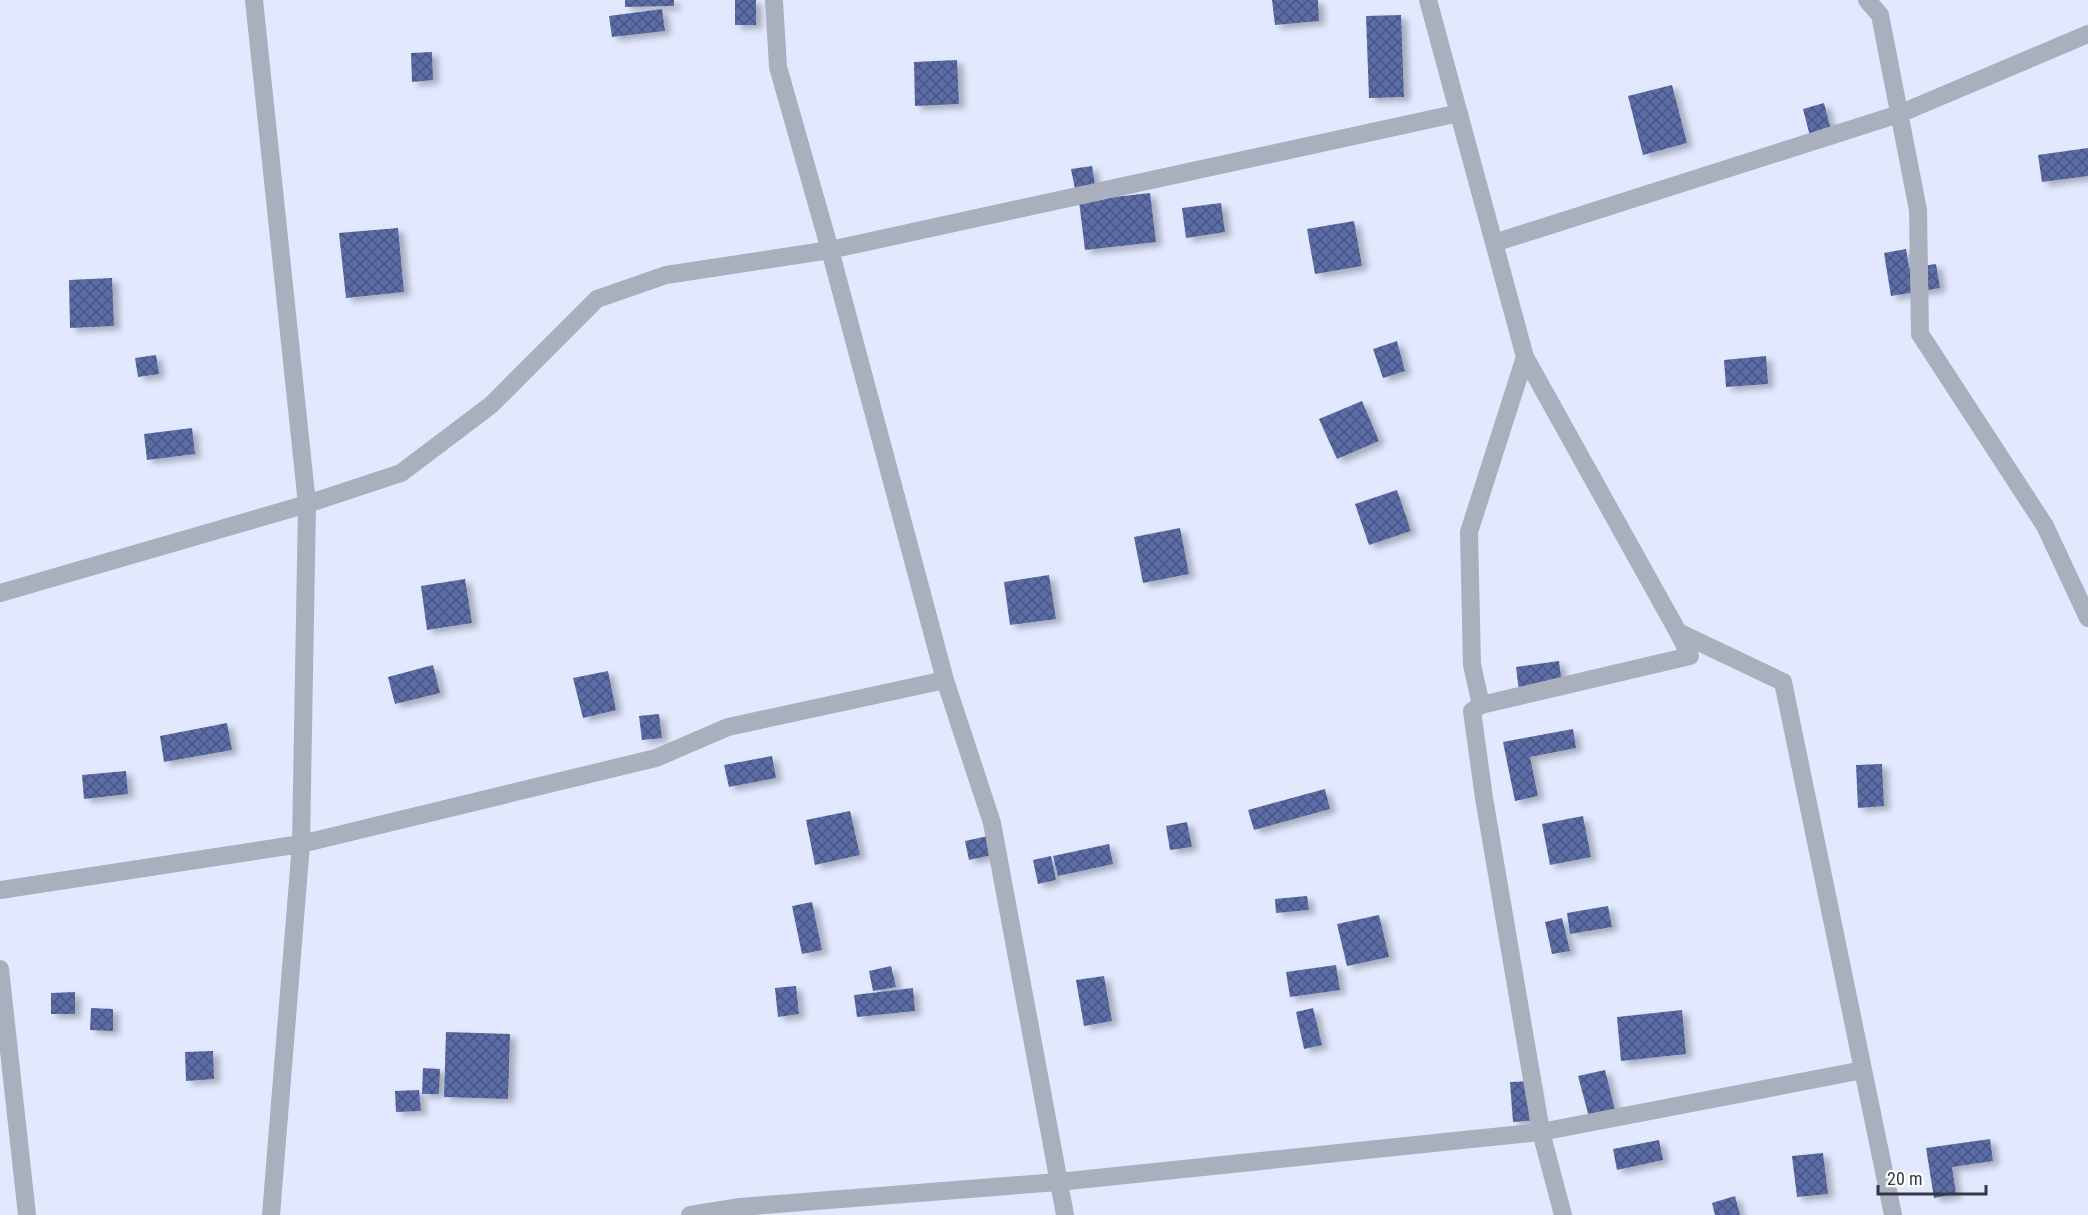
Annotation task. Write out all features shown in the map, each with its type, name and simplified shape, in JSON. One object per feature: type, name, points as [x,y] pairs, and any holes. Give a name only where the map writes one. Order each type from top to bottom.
[{"type":"street","points":[[254,0],[307,504],[301,844],[271,1215]]},
{"type":"street","points":[[774,0],[778,67],[831,250],[945,680],[993,823],[1065,1215]]},
{"type":"street","points":[[1428,0],[1525,357],[1690,656],[1481,705],[1472,711],[1486,809],[1541,1132],[1563,1215]]},
{"type":"street","points":[[1867,0],[1880,15],[1917,210],[1920,334],[2045,526],[2088,618]]},
{"type":"street","points":[[1494,243],[1899,114],[2088,34]]},
{"type":"street","points":[[0,593],[307,504],[401,473],[491,405],[597,299],[666,275],[831,250],[1459,113]]},
{"type":"street","points":[[1481,705],[1472,665],[1469,532],[1525,357]]},
{"type":"street","points":[[1678,632],[1783,682],[1893,1215]]},
{"type":"street","points":[[0,890],[301,844],[656,758],[728,727],[945,680]]},
{"type":"street","points":[[0,969],[27,1215]]},
{"type":"street","points":[[690,1215],[740,1207],[1058,1182],[1541,1132],[1863,1070]]},
{"type":"building","points":[[625,0],[674,0],[674,6],[625,7]]},
{"type":"building","points":[[735,0],[756,0],[756,25],[735,25]]},
{"type":"building","points":[[1272,0],[1318,0],[1319,21],[1275,25]]},
{"type":"building","points":[[662,9],[665,31],[612,37],[609,16]]},
{"type":"building","points":[[1401,15],[1404,97],[1369,98],[1366,16]]},
{"type":"building","points":[[432,52],[433,80],[412,82],[411,53]]},
{"type":"building","points":[[957,60],[959,104],[915,106],[914,62]]},
{"type":"building","points":[[1672,85],[1687,143],[1643,155],[1628,96]]},
{"type":"building","points":[[1824,103],[1832,134],[1811,140],[1803,109]]},
{"type":"building","points":[[2088,148],[2088,176],[2042,182],[2038,155]]},
{"type":"building","points":[[1092,166],[1096,191],[1076,194],[1071,169]]},
{"type":"building","points":[[1150,193],[1156,242],[1085,250],[1079,201]]},
{"type":"building","points":[[1221,203],[1225,232],[1186,238],[1182,208]]},
{"type":"building","points":[[1354,221],[1362,266],[1315,274],[1307,229]]},
{"type":"building","points":[[398,228],[404,292],[346,298],[339,233]]},
{"type":"building","points":[[1906,249],[1909,268],[1936,264],[1940,288],[1891,296],[1884,253]]},
{"type":"building","points":[[112,278],[114,326],[70,328],[69,280]]},
{"type":"building","points":[[1397,341],[1405,371],[1383,378],[1373,349]]},
{"type":"building","points":[[156,355],[159,374],[138,377],[135,358]]},
{"type":"building","points":[[1766,356],[1768,384],[1726,387],[1724,360]]},
{"type":"building","points":[[1362,401],[1379,441],[1337,459],[1319,419]]},
{"type":"building","points":[[192,428],[195,454],[147,460],[144,434]]},
{"type":"building","points":[[1397,490],[1411,531],[1369,545],[1355,504]]},
{"type":"building","points":[[1180,528],[1189,574],[1143,583],[1134,537]]},
{"type":"building","points":[[1049,575],[1056,619],[1010,625],[1004,582]]},
{"type":"building","points":[[465,579],[472,623],[427,630],[421,586]]},
{"type":"building","points":[[1559,661],[1562,685],[1519,691],[1516,667]]},
{"type":"building","points":[[433,665],[440,693],[395,704],[388,677]]},
{"type":"building","points":[[608,671],[616,710],[583,718],[573,678]]},
{"type":"building","points":[[659,714],[662,738],[642,740],[639,716]]},
{"type":"building","points":[[227,723],[232,750],[164,762],[160,736]]},
{"type":"building","points":[[1573,729],[1576,748],[1530,757],[1538,796],[1515,801],[1503,742]]},
{"type":"building","points":[[772,756],[776,778],[729,787],[724,765]]},
{"type":"building","points":[[1882,764],[1884,806],[1858,808],[1856,765]]},
{"type":"building","points":[[126,771],[128,794],[84,799],[82,775]]},
{"type":"building","points":[[1325,789],[1330,809],[1254,830],[1248,810]]},
{"type":"building","points":[[850,811],[860,855],[815,865],[806,820]]},
{"type":"building","points":[[1583,816],[1591,857],[1550,865],[1542,824]]},
{"type":"building","points":[[1187,822],[1192,847],[1170,850],[1166,826]]},
{"type":"building","points":[[988,836],[992,855],[969,860],[965,841]]},
{"type":"building","points":[[1109,844],[1113,864],[1058,876],[1053,856]]},
{"type":"building","points":[[1051,856],[1056,880],[1038,884],[1033,860]]},
{"type":"building","points":[[1307,896],[1309,910],[1276,913],[1275,899]]},
{"type":"building","points":[[812,902],[822,950],[802,954],[792,906]]},
{"type":"building","points":[[1608,906],[1612,927],[1570,934],[1567,913]]},
{"type":"building","points":[[1379,915],[1389,957],[1347,966],[1337,924]]},
{"type":"building","points":[[1562,918],[1570,951],[1552,954],[1545,922]]},
{"type":"building","points":[[1336,965],[1340,990],[1290,997],[1286,972]]},
{"type":"building","points":[[891,966],[896,987],[873,991],[869,971]]},
{"type":"building","points":[[1104,976],[1112,1021],[1084,1026],[1076,980]]},
{"type":"building","points":[[796,986],[799,1014],[778,1017],[775,988]]},
{"type":"building","points":[[913,988],[915,1011],[857,1017],[854,995]]},
{"type":"building","points":[[75,992],[75,1014],[51,1014],[51,993]]},
{"type":"building","points":[[91,1008],[113,1009],[113,1031],[90,1030]]},
{"type":"building","points":[[1313,1008],[1322,1045],[1304,1049],[1296,1012]]},
{"type":"building","points":[[1682,1010],[1686,1054],[1621,1061],[1617,1017]]},
{"type":"building","points":[[446,1032],[510,1034],[508,1099],[444,1097]]},
{"type":"building","points":[[213,1051],[214,1079],[186,1081],[185,1052]]},
{"type":"building","points":[[423,1068],[440,1069],[439,1094],[422,1094]]},
{"type":"building","points":[[1605,1070],[1615,1110],[1589,1117],[1578,1076]]},
{"type":"building","points":[[1534,1081],[1538,1120],[1513,1122],[1510,1082]]},
{"type":"building","points":[[419,1090],[421,1111],[396,1112],[395,1091]]},
{"type":"building","points":[[1990,1139],[1993,1161],[1952,1167],[1956,1194],[1934,1198],[1926,1148]]},
{"type":"building","points":[[1659,1140],[1663,1160],[1617,1170],[1613,1149]]},
{"type":"building","points":[[1823,1153],[1828,1194],[1797,1197],[1792,1156]]},
{"type":"building","points":[[1735,1196],[1740,1215],[1715,1215],[1712,1203]]}]
